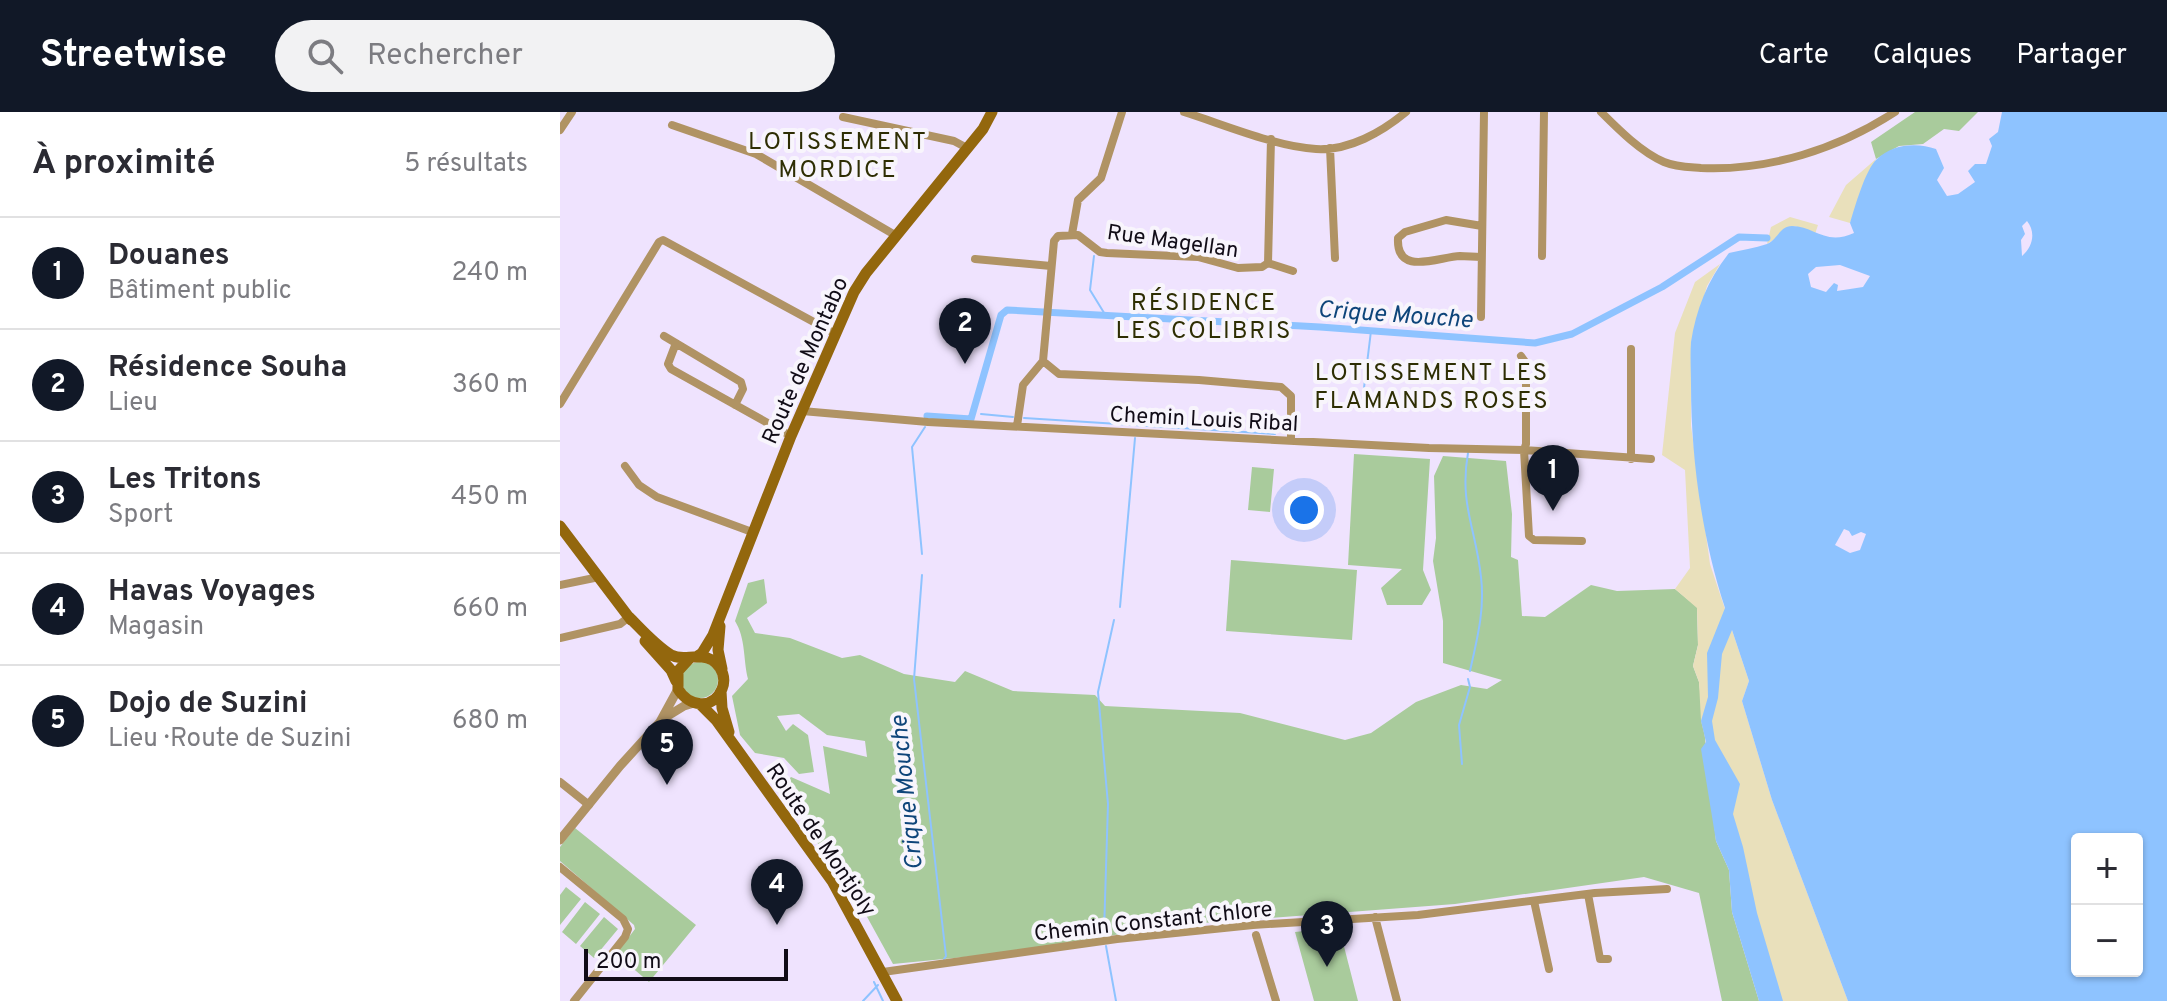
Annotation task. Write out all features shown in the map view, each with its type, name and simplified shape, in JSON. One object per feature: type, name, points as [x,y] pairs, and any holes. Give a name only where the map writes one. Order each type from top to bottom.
[{"type":"main road","name":"Route de Montabo","points":[[967,148],[969,138],[984,112]]},
{"type":"main road","name":"Route de Montabo","points":[[692,658],[709,642],[834,333],[866,273],[967,148],[992,112]]},
{"type":"main road","points":[[560,526],[644,639],[675,674],[682,696],[697,704],[710,703],[724,684],[722,670],[710,658],[671,654],[629,617]]},
{"type":"main road","name":"Route de Montabo","points":[[721,614],[718,650],[722,670]]},
{"type":"main road","points":[[677,685],[678,671],[692,658]]},
{"type":"main road","name":"Route de Montjoly","points":[[721,691],[722,708],[733,744]]},
{"type":"main road","name":"Route de Montjoly","points":[[697,704],[733,744],[832,881],[897,1001]]},
{"type":"street","points":[[560,130],[572,112]]},
{"type":"street","points":[[1017,426],[1023,385],[1043,361],[1054,241],[1058,236],[1072,234],[1078,200],[1101,178],[1122,112]]},
{"type":"street","points":[[1184,112],[1315,149],[1353,143],[1372,135],[1406,112]]},
{"type":"street","points":[[1481,317],[1484,112]]},
{"type":"street","points":[[1542,256],[1544,112]]},
{"type":"street","points":[[1601,112],[1663,162],[1717,168],[1762,166],[1784,160],[1847,139],[1870,129],[1895,112]]},
{"type":"street","points":[[843,117],[954,141],[967,148]]},
{"type":"street","points":[[672,125],[756,154],[895,235]]},
{"type":"street","points":[[1268,263],[1271,139]]},
{"type":"street","points":[[1330,148],[1335,258]]},
{"type":"street","points":[[1480,257],[1459,256],[1421,263],[1405,259],[1397,249],[1398,238],[1423,225],[1446,220],[1482,226]]},
{"type":"street","name":"Rue Magellan","points":[[1072,234],[1083,237],[1100,252],[1198,257],[1252,269],[1268,263],[1293,271]]},
{"type":"street","points":[[560,404],[658,244],[666,240],[834,333]]},
{"type":"street","points":[[975,259],[1051,266]]},
{"type":"street","points":[[664,336],[741,382],[743,389],[735,405]]},
{"type":"street","points":[[676,343],[669,367],[791,436]]},
{"type":"street","points":[[1631,349],[1631,459]]},
{"type":"street","points":[[1521,356],[1526,363],[1524,450],[1529,536],[1534,540],[1582,541]]},
{"type":"street","points":[[1043,361],[1059,374],[1281,387],[1291,396],[1291,441]]},
{"type":"street","name":"Chemin Louis Ribal","points":[[802,411],[928,422],[1524,450],[1651,459]]},
{"type":"street","points":[[625,466],[639,485],[657,497],[752,532]]},
{"type":"street","points":[[560,585],[599,577]]},
{"type":"street","points":[[560,638],[620,624],[629,617]]},
{"type":"street","points":[[660,722],[677,685]]},
{"type":"street","points":[[560,840],[660,722],[678,709],[697,704]]},
{"type":"street","points":[[560,782],[589,805]]},
{"type":"street","points":[[560,867],[623,919],[628,929],[625,937],[574,1001]]},
{"type":"street","name":"Chemin Constant Chlore","points":[[883,972],[1117,939],[1418,915],[1588,894],[1667,889]]},
{"type":"street","points":[[1588,894],[1600,959],[1608,959]]},
{"type":"street","points":[[1534,901],[1549,969]]},
{"type":"street","points":[[1375,917],[1397,1001]]},
{"type":"street","points":[[1256,935],[1276,1001]]},
{"type":"green space","points":[[1915,112],[1978,112],[1959,131],[1944,129],[1923,144],[1899,146],[1876,159],[1871,142]]},
{"type":"green space","points":[[1354,454],[1430,459],[1423,570],[1431,590],[1422,605],[1387,605],[1381,588],[1402,569],[1348,565]]},
{"type":"green space","points":[[1443,456],[1506,461],[1512,514],[1511,557],[1518,560],[1522,616],[1545,617],[1591,585],[1617,591],[1675,589],[1697,607],[1698,645],[1693,666],[1699,682],[1716,841],[1729,870],[1732,912],[1759,1001],[1722,1001],[1699,893],[1644,877],[1455,904],[1177,925],[995,954],[893,964],[855,895],[782,786],[791,777],[830,794],[823,746],[867,757],[865,741],[827,735],[799,714],[777,716],[786,731],[793,724],[808,735],[814,772],[799,774],[784,758],[755,753],[740,735],[732,696],[748,679],[743,642],[735,621],[748,583],[764,579],[767,603],[747,618],[755,633],[790,638],[842,658],[860,655],[904,674],[955,682],[965,671],[1013,691],[1095,695],[1105,706],[1240,713],[1345,740],[1371,733],[1416,702],[1461,685],[1487,689],[1502,680],[1443,663],[1443,621],[1433,561],[1436,538],[1434,476]]},
{"type":"green space","points":[[1252,467],[1274,469],[1270,512],[1248,510]]},
{"type":"green space","points":[[1231,560],[1357,570],[1352,640],[1226,631]]},
{"type":"green space","points":[[700,662],[713,667],[718,680],[713,693],[700,698],[687,693],[682,680],[687,667]]},
{"type":"green space","points":[[575,828],[696,925],[649,982],[616,954],[635,929],[634,925],[560,861],[560,847]]},
{"type":"green space","points":[[566,887],[581,899],[560,925],[560,895]]},
{"type":"green space","points":[[585,902],[600,914],[576,944],[562,932]]},
{"type":"green space","points":[[604,917],[618,929],[594,958],[580,946]]},
{"type":"green space","points":[[1339,927],[1358,1001],[1314,1001],[1295,932]]},
{"type":"sand","points":[[1876,159],[1850,223],[1829,217],[1846,185]]},
{"type":"sand","points":[[1790,217],[1818,225],[1815,234],[1795,226],[1767,244],[1771,227]]},
{"type":"sand","points":[[1720,264],[1707,286],[1691,343],[1691,426],[1710,564],[1749,681],[1742,701],[1772,800],[1848,1001],[1772,1001],[1701,721],[1699,682],[1693,666],[1698,645],[1697,608],[1675,589],[1690,568],[1685,470],[1662,455],[1675,333],[1695,282]]},
{"type":"water","points":[[2002,112],[2167,112],[2167,1001],[1848,1001],[1772,800],[1742,701],[1749,681],[1732,630],[1722,654],[1718,698],[1712,721],[1715,740],[1740,784],[1733,814],[1783,1001],[1759,1001],[1732,912],[1729,870],[1716,841],[1701,749],[1706,742],[1701,721],[1708,697],[1707,653],[1725,608],[1704,526],[1696,470],[1691,342],[1696,318],[1709,284],[1729,253],[1767,244],[1782,230],[1792,226],[1835,237],[1854,233],[1850,223],[1861,189],[1868,171],[1883,154],[1905,146],[1936,149],[1944,168],[1937,180],[1947,196],[1958,194],[1975,182],[1968,171],[1975,164],[1986,164],[1992,146],[1989,139],[1998,132]],"holes":[[[2027,221],[2032,239],[2022,256],[2021,240],[2025,234],[2022,226]],[[1840,265],[1870,276],[1863,287],[1837,291],[1838,285],[1834,283],[1826,292],[1811,287],[1808,274],[1816,267]],[[1844,529],[1852,536],[1861,532],[1866,534],[1860,550],[1850,553],[1835,545]]]},
{"type":"waterway","name":"Crique Mouche","points":[[927,416],[971,419],[1001,315],[1007,310],[1320,327],[1535,343],[1572,334],[1662,287],[1739,237],[1767,238]]},
{"type":"waterway","points":[[1094,256],[1090,290],[1106,316]]},
{"type":"waterway","points":[[1362,404],[1371,331]]},
{"type":"waterway","points":[[981,414],[1013,417]]},
{"type":"waterway","points":[[1024,418],[1275,434]]},
{"type":"waterway","name":"Crique Mouche","points":[[922,554],[912,447],[925,427]]},
{"type":"waterway","points":[[1120,607],[1135,438]]},
{"type":"waterway","points":[[1468,453],[1467,502],[1482,589],[1480,624],[1470,671]]},
{"type":"waterway","name":"Crique Mouche","points":[[922,575],[914,679],[944,959]]},
{"type":"waterway","points":[[1104,932],[1108,804],[1098,692],[1114,620]]},
{"type":"waterway","points":[[1462,764],[1459,725],[1470,687],[1468,679]]},
{"type":"waterway","points":[[1106,946],[1116,1001]]},
{"type":"waterway","points":[[874,982],[883,1001]]},
{"type":"waterway","points":[[863,1001],[878,985]]},
{"type":"place","name":"Résidence Souha","points":[[965,364]]},
{"type":"place","name":"Douanes","points":[[1553,511]]},
{"type":"place","name":"Dojo de Suzini","points":[[667,785]]},
{"type":"place","name":"Havas Voyages","points":[[777,925]]},
{"type":"place","name":"Les Tritons","points":[[1327,967]]},
{"type":"district","name":"LOTISSEMENT MORDICE","points":[[838,155]]},
{"type":"district","name":"RÉSIDENCE LES COLIBRIS","points":[[1204,316]]},
{"type":"district","name":"LOTISSEMENT LES FLAMANDS ROSES","points":[[1432,386]]}]
